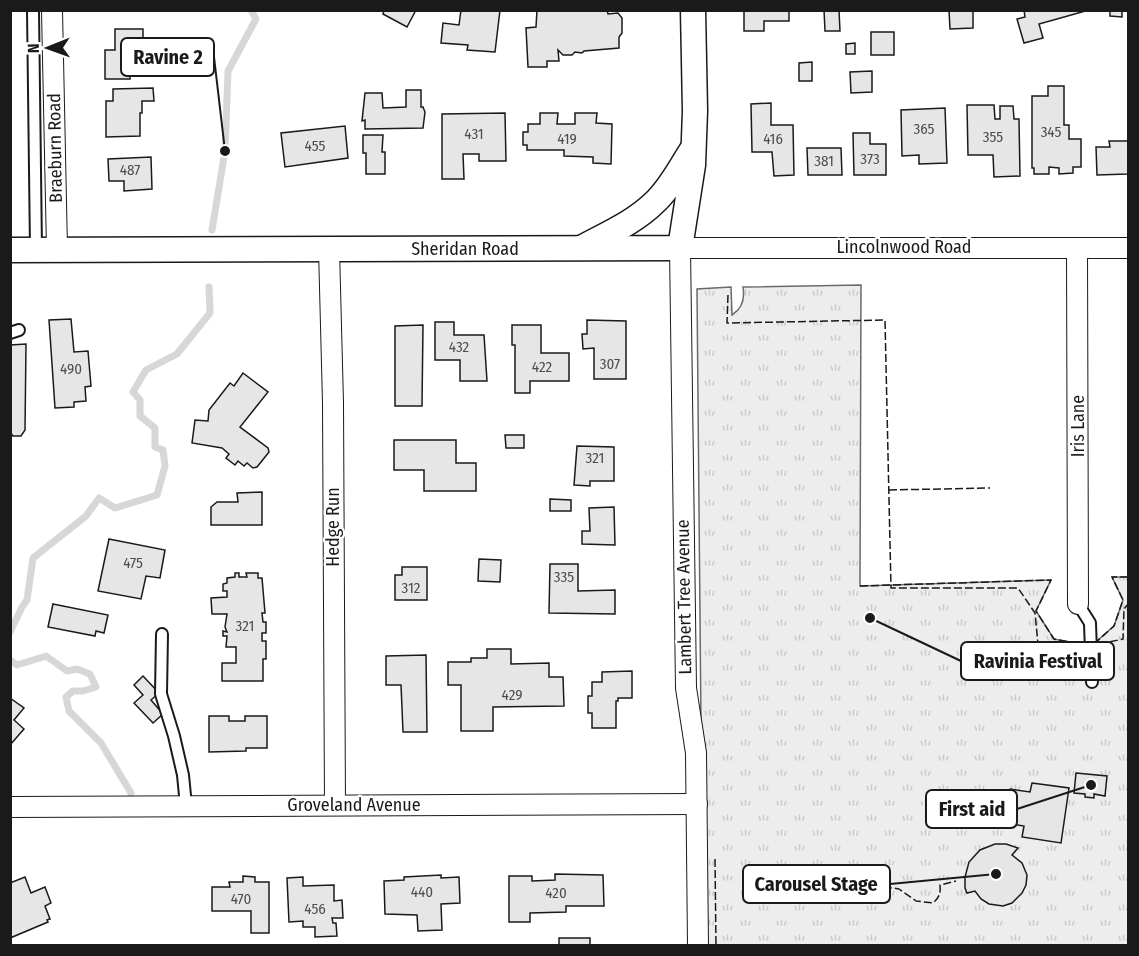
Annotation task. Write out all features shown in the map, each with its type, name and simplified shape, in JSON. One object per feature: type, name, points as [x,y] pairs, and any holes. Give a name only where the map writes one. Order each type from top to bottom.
[{"type":"street","name":"Braeburn Road","points":[[47,250],[52,10]]},
{"type":"street","points":[[680,249],[693,165],[693,10]]},
{"type":"street","points":[[580,249],[638,216],[656,201],[672,181],[693,146]]},
{"type":"street","name":"Lincolnwood Road","points":[[680,249],[1128,248]]},
{"type":"street","name":"Hedge Run","points":[[329,249],[333,403],[335,805]]},
{"type":"street","name":"Sheridan Road","points":[[10,250],[680,249]]},
{"type":"street","name":"Lambert Tree Avenue","points":[[680,249],[686,688],[696,753],[698,945]]},
{"type":"street","name":"Iris Lane","points":[[1077,249],[1078,604]]},
{"type":"street","name":"Groveland Avenue","points":[[10,807],[697,804]]},
{"type":"lane","points":[[33,10],[47,250]]},
{"type":"lane","points":[[1078,604],[1090,623],[1092,682]]},
{"type":"lane","points":[[162,634],[161,694],[183,775],[186,806]]},
{"type":"green space","points":[[861,285],[860,586],[1051,580],[1036,611],[1054,639],[1091,646],[1114,626],[1123,600],[1112,577],[1128,577],[1128,945],[703,945],[697,289],[731,287],[732,315],[742,303],[743,287]]},
{"type":"building","points":[[384,10],[416,10],[407,27],[383,14]]},
{"type":"building","points":[[461,10],[500,10],[495,52],[467,50],[468,45],[441,43],[443,23],[459,25]]},
{"type":"building","points":[[537,10],[607,10],[608,14],[618,13],[622,18],[619,48],[575,52],[572,55],[563,55],[558,50],[559,61],[547,61],[547,67],[528,67],[526,28],[536,27]]},
{"type":"building","points":[[744,10],[789,10],[789,21],[764,21],[764,31],[744,31]]},
{"type":"building","points":[[824,10],[839,10],[840,31],[825,31]]},
{"type":"building","points":[[949,10],[973,10],[973,28],[950,29]]},
{"type":"building","points":[[1024,10],[1089,10],[1039,24],[1043,38],[1024,43],[1017,19],[1025,17]]},
{"type":"building","points":[[1110,10],[1122,10],[1122,17],[1110,16]]},
{"type":"building","points":[[115,29],[143,29],[143,41],[164,41],[165,56],[143,57],[144,67],[130,67],[130,79],[105,79],[105,50],[115,50]]},
{"type":"building","points":[[871,32],[894,32],[894,55],[871,55]]},
{"type":"building","points":[[855,43],[855,54],[846,54],[846,44]]},
{"type":"building","points":[[812,62],[812,81],[799,81],[799,63]]},
{"type":"building","points":[[872,71],[872,92],[851,93],[850,72]]},
{"type":"building","points":[[1048,86],[1064,86],[1064,125],[1069,125],[1069,139],[1081,139],[1081,167],[1073,167],[1073,173],[1059,174],[1059,168],[1049,167],[1049,174],[1034,174],[1034,168],[1032,168],[1032,96],[1048,96]]},
{"type":"building","points":[[153,88],[154,101],[142,101],[140,136],[106,137],[106,101],[113,101],[113,89]]},
{"type":"building","points":[[406,90],[421,90],[421,107],[425,112],[423,128],[365,129],[365,120],[362,121],[365,93],[382,93],[383,108],[406,107]]},
{"type":"building","points":[[771,103],[771,125],[793,125],[794,175],[774,176],[772,152],[752,152],[751,104]]},
{"type":"building","points":[[967,105],[994,105],[995,119],[1000,119],[1000,106],[1013,106],[1014,119],[1019,119],[1020,176],[994,177],[993,155],[968,155]]},
{"type":"building","points":[[945,108],[947,163],[919,164],[919,155],[902,156],[901,110]]},
{"type":"building","points":[[505,113],[506,161],[479,161],[479,154],[463,154],[464,179],[442,179],[442,114]]},
{"type":"building","points":[[540,113],[558,113],[557,124],[575,124],[575,113],[597,113],[596,123],[612,124],[611,164],[593,163],[593,157],[564,156],[564,150],[527,150],[527,145],[523,145],[523,132],[528,132],[528,124],[540,124]]},
{"type":"building","points":[[345,126],[348,158],[285,167],[281,133]]},
{"type":"building","points":[[853,133],[870,133],[870,144],[886,144],[886,175],[854,175]]},
{"type":"building","points":[[363,135],[383,135],[382,152],[385,152],[385,174],[366,174]]},
{"type":"building","points":[[1109,141],[1128,141],[1128,174],[1097,175],[1096,147],[1110,147]]},
{"type":"building","points":[[807,148],[841,148],[842,175],[808,175]]},
{"type":"building","points":[[151,157],[152,189],[124,191],[124,181],[109,181],[108,159]]},
{"type":"building","points":[[71,319],[74,352],[88,351],[91,386],[85,387],[86,401],[74,402],[74,407],[55,408],[49,320]]},
{"type":"building","points":[[587,320],[626,321],[626,379],[594,379],[594,348],[583,349],[582,334],[587,334]]},
{"type":"building","points":[[435,322],[454,322],[454,335],[484,335],[487,381],[460,381],[460,360],[435,360]]},
{"type":"building","points":[[423,325],[422,406],[395,406],[395,326]]},
{"type":"building","points":[[512,325],[541,325],[541,353],[569,353],[569,381],[530,381],[530,393],[515,393],[515,345],[512,345]]},
{"type":"building","points":[[26,344],[25,430],[21,436],[13,436],[10,432],[10,345]]},
{"type":"building","points":[[243,373],[268,392],[240,427],[268,448],[269,452],[257,467],[253,468],[247,463],[244,466],[238,461],[235,465],[226,458],[229,454],[222,448],[192,443],[195,420],[208,421],[209,410],[230,383],[234,386]]},
{"type":"building","points":[[505,435],[524,435],[524,448],[506,448]]},
{"type":"building","points":[[394,440],[456,440],[456,463],[476,463],[476,491],[424,491],[424,470],[394,470]]},
{"type":"building","points":[[577,446],[614,447],[614,481],[590,481],[590,486],[574,485]]},
{"type":"building","points":[[262,492],[262,525],[211,525],[211,507],[217,502],[238,502],[237,493]]},
{"type":"building","points":[[550,499],[571,500],[571,511],[550,511]]},
{"type":"building","points":[[614,507],[615,545],[582,544],[582,531],[590,531],[589,508]]},
{"type":"building","points":[[109,539],[165,550],[160,578],[146,576],[141,599],[98,591]]},
{"type":"building","points":[[479,559],[501,560],[500,582],[478,581]]},
{"type":"building","points":[[550,564],[578,564],[578,591],[615,590],[615,614],[549,613]]},
{"type":"building","points":[[402,567],[427,567],[427,600],[395,600],[395,575],[402,575]]},
{"type":"building","points":[[235,573],[239,573],[239,577],[247,577],[246,573],[258,573],[258,578],[262,578],[265,613],[262,613],[263,622],[266,622],[266,633],[262,633],[262,641],[266,641],[263,681],[222,681],[222,663],[236,663],[236,647],[226,647],[227,636],[223,636],[223,631],[227,632],[225,627],[227,614],[212,614],[211,598],[227,597],[227,591],[223,591],[223,584],[227,583],[227,578],[235,577]]},
{"type":"building","points":[[53,604],[108,615],[104,633],[96,631],[95,636],[48,627]]},
{"type":"building","points":[[487,649],[511,649],[511,664],[549,663],[549,677],[563,677],[564,706],[493,707],[493,731],[461,731],[461,685],[448,685],[448,662],[471,662],[471,658],[487,658]]},
{"type":"building","points":[[426,655],[427,732],[403,732],[401,685],[386,685],[386,656]]},
{"type":"building","points":[[632,671],[632,698],[618,698],[616,701],[616,728],[592,728],[592,713],[588,713],[588,696],[592,696],[592,682],[602,682],[602,672]]},
{"type":"building","points":[[143,676],[159,693],[151,700],[163,714],[153,723],[134,703],[143,695],[134,685]]},
{"type":"building","points":[[10,698],[24,708],[14,720],[24,729],[10,745]]},
{"type":"building","points":[[209,716],[229,716],[229,721],[245,721],[245,716],[267,716],[267,748],[209,752]]},
{"type":"building","points":[[1076,773],[1107,776],[1105,796],[1094,794],[1094,798],[1074,793]]},
{"type":"building","points":[[1032,783],[1069,788],[1061,843],[1022,837],[1024,826],[1005,823],[1010,789],[1030,792]]},
{"type":"building","points":[[995,844],[1006,844],[1018,848],[1012,855],[1022,863],[1027,875],[1022,893],[1012,903],[1003,906],[989,904],[975,891],[967,893],[965,888],[969,862],[980,850]]},
{"type":"building","points":[[555,874],[603,875],[604,906],[566,906],[566,912],[530,913],[530,922],[509,922],[509,876],[532,876],[532,881],[555,880]]},
{"type":"building","points":[[441,875],[441,878],[459,877],[460,903],[441,904],[442,930],[418,931],[417,915],[385,914],[384,881],[404,880],[404,877]]},
{"type":"building","points":[[243,876],[255,877],[255,882],[269,882],[269,933],[251,933],[251,911],[212,911],[212,887],[230,887],[229,882],[243,882]]},
{"type":"building","points":[[25,877],[31,893],[45,887],[51,903],[45,906],[50,919],[47,920],[48,922],[10,938],[10,883]]},
{"type":"building","points":[[303,877],[303,886],[334,885],[334,901],[342,900],[343,918],[332,918],[333,923],[336,923],[337,936],[315,937],[315,927],[303,927],[303,921],[289,922],[287,878]]},
{"type":"building","points":[[559,938],[590,938],[590,946],[553,946],[559,945]]},
{"type":"waterway","points":[[212,230],[225,151],[228,71],[256,19],[251,10]]},
{"type":"waterway","points":[[10,632],[27,600],[33,558],[86,516],[99,498],[115,508],[157,495],[165,466],[163,450],[155,447],[155,428],[140,416],[140,400],[133,392],[146,370],[177,354],[210,313],[209,287]]},
{"type":"waterway","points":[[10,660],[17,665],[46,656],[67,671],[77,669],[90,674],[96,687],[73,691],[66,697],[69,711],[101,743],[131,793]]},
{"type":"fence","points":[[728,295],[727,323],[885,320],[891,588],[1018,588],[1035,613],[1038,644],[1091,646],[1123,639],[1124,609],[1128,604]]},
{"type":"fence","points":[[889,490],[990,488]]},
{"type":"fence","points":[[1094,644],[1114,626],[1123,600],[1112,577],[1128,577]]},
{"type":"fence","points":[[860,586],[1051,580],[1036,611],[1054,639],[1074,643]]},
{"type":"fence","points":[[715,859],[716,946]]},
{"type":"fence","points":[[873,885],[899,889],[916,901],[933,903],[939,895],[940,885],[956,881]]},
{"type":"place","name":"Ravine 2","points":[[225,151]]},
{"type":"place","name":"Ravinia Festival","points":[[870,618]]},
{"type":"place","name":"First aid","points":[[1091,785]]},
{"type":"place","name":"Carousel Stage","points":[[996,874]]}]
